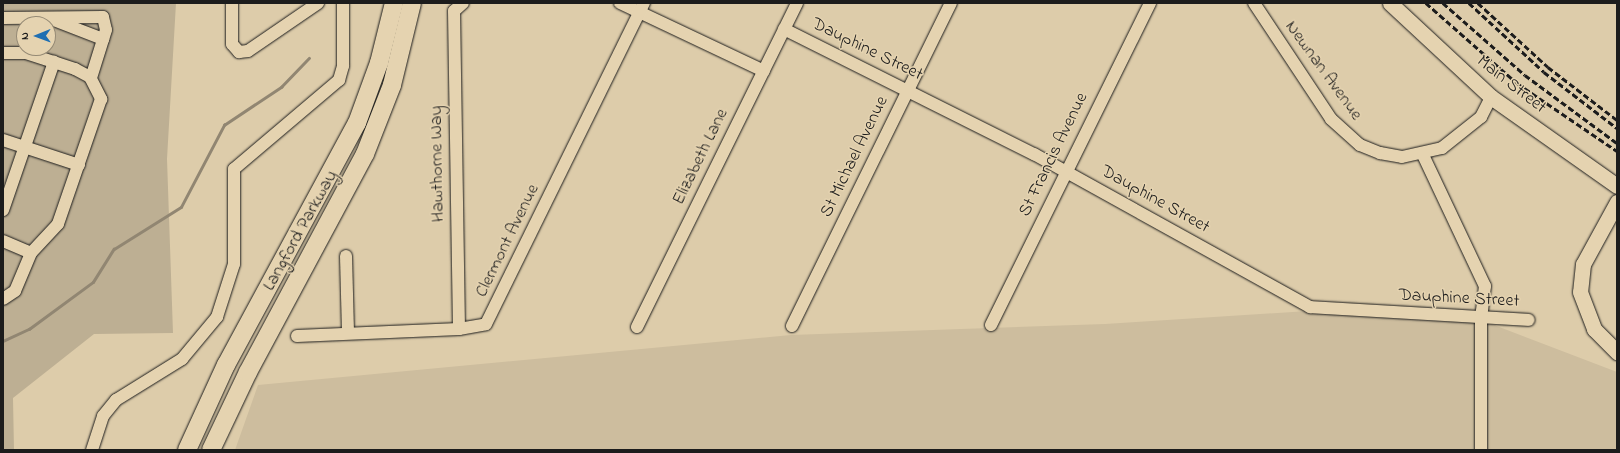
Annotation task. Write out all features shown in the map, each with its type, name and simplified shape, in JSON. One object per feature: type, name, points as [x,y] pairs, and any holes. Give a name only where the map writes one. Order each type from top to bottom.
[{"type":"highway","name":"Langford Parkway","points":[[187,450],[226,365],[357,123],[379,63],[394,3]]},
{"type":"highway","name":"Langford Parkway","points":[[211,450],[248,372],[365,154],[392,84],[412,3]]},
{"type":"main road","name":"Main Street","points":[[1390,3],[1491,98],[1617,186]]},
{"type":"main road","points":[[1617,202],[1583,264],[1580,292],[1587,318],[1599,337],[1617,352]]},
{"type":"main road","points":[[1593,244],[1617,223]]},
{"type":"main road","points":[[1599,337],[1617,345]]},
{"type":"street","points":[[232,3],[232,44],[239,52],[248,50],[318,3]]},
{"type":"street","points":[[92,450],[103,416],[116,400],[182,359],[218,317],[234,264],[234,169],[339,80],[343,66],[343,3]]},
{"type":"street","name":"Hawthorne Way","points":[[459,329],[454,11],[463,3]]},
{"type":"street","points":[[620,3],[642,7],[764,71]]},
{"type":"street","name":"Elizabeth Lane","points":[[638,327],[797,3]]},
{"type":"street","name":"St Michael Avenue","points":[[792,326],[951,3]]},
{"type":"street","name":"St Francis Avenue","points":[[991,324],[1150,3]]},
{"type":"street","name":"Newnan Avenue","points":[[1254,3],[1343,132],[1380,153],[1423,155],[1458,139],[1481,117],[1491,98]]},
{"type":"street","name":"Clermont Avenue","points":[[298,336],[459,329],[479,327],[492,317],[642,7]]},
{"type":"street","points":[[56,20],[103,17],[103,39],[91,78]]},
{"type":"street","points":[[3,18],[16,19]]},
{"type":"street","points":[[56,24],[103,39]]},
{"type":"street","name":"Dauphine Street","points":[[784,29],[1066,171],[1310,307],[1530,320]]},
{"type":"street","points":[[3,53],[16,52]]},
{"type":"street","points":[[3,210],[26,148],[47,56],[91,78],[101,99],[58,224],[31,253],[15,291],[3,299]]},
{"type":"street","points":[[3,140],[79,165]]},
{"type":"street","points":[[1423,155],[1485,286],[1481,318],[1481,450]]},
{"type":"street","points":[[3,241],[31,253]]},
{"type":"street","points":[[346,256],[348,333]]},
{"type":"shaded area","points":[[3,3],[176,3],[167,159],[173,333],[94,334],[13,398],[14,450],[3,450]]},
{"type":"shaded area","points":[[1323,310],[1481,320],[1617,372],[1617,450],[235,450],[258,385],[791,335],[1105,324]]},
{"type":"waterway","points":[[3,341],[29,329],[93,282],[114,249],[181,207],[224,125],[281,87],[309,58]]},
{"type":"railway","points":[[1426,3],[1517,83],[1617,151]]},
{"type":"railway","points":[[1443,3],[1525,75],[1617,143]]},
{"type":"railway","points":[[1469,3],[1544,72],[1617,128]]},
{"type":"railway","points":[[1478,3],[1548,67],[1617,120]]}]
